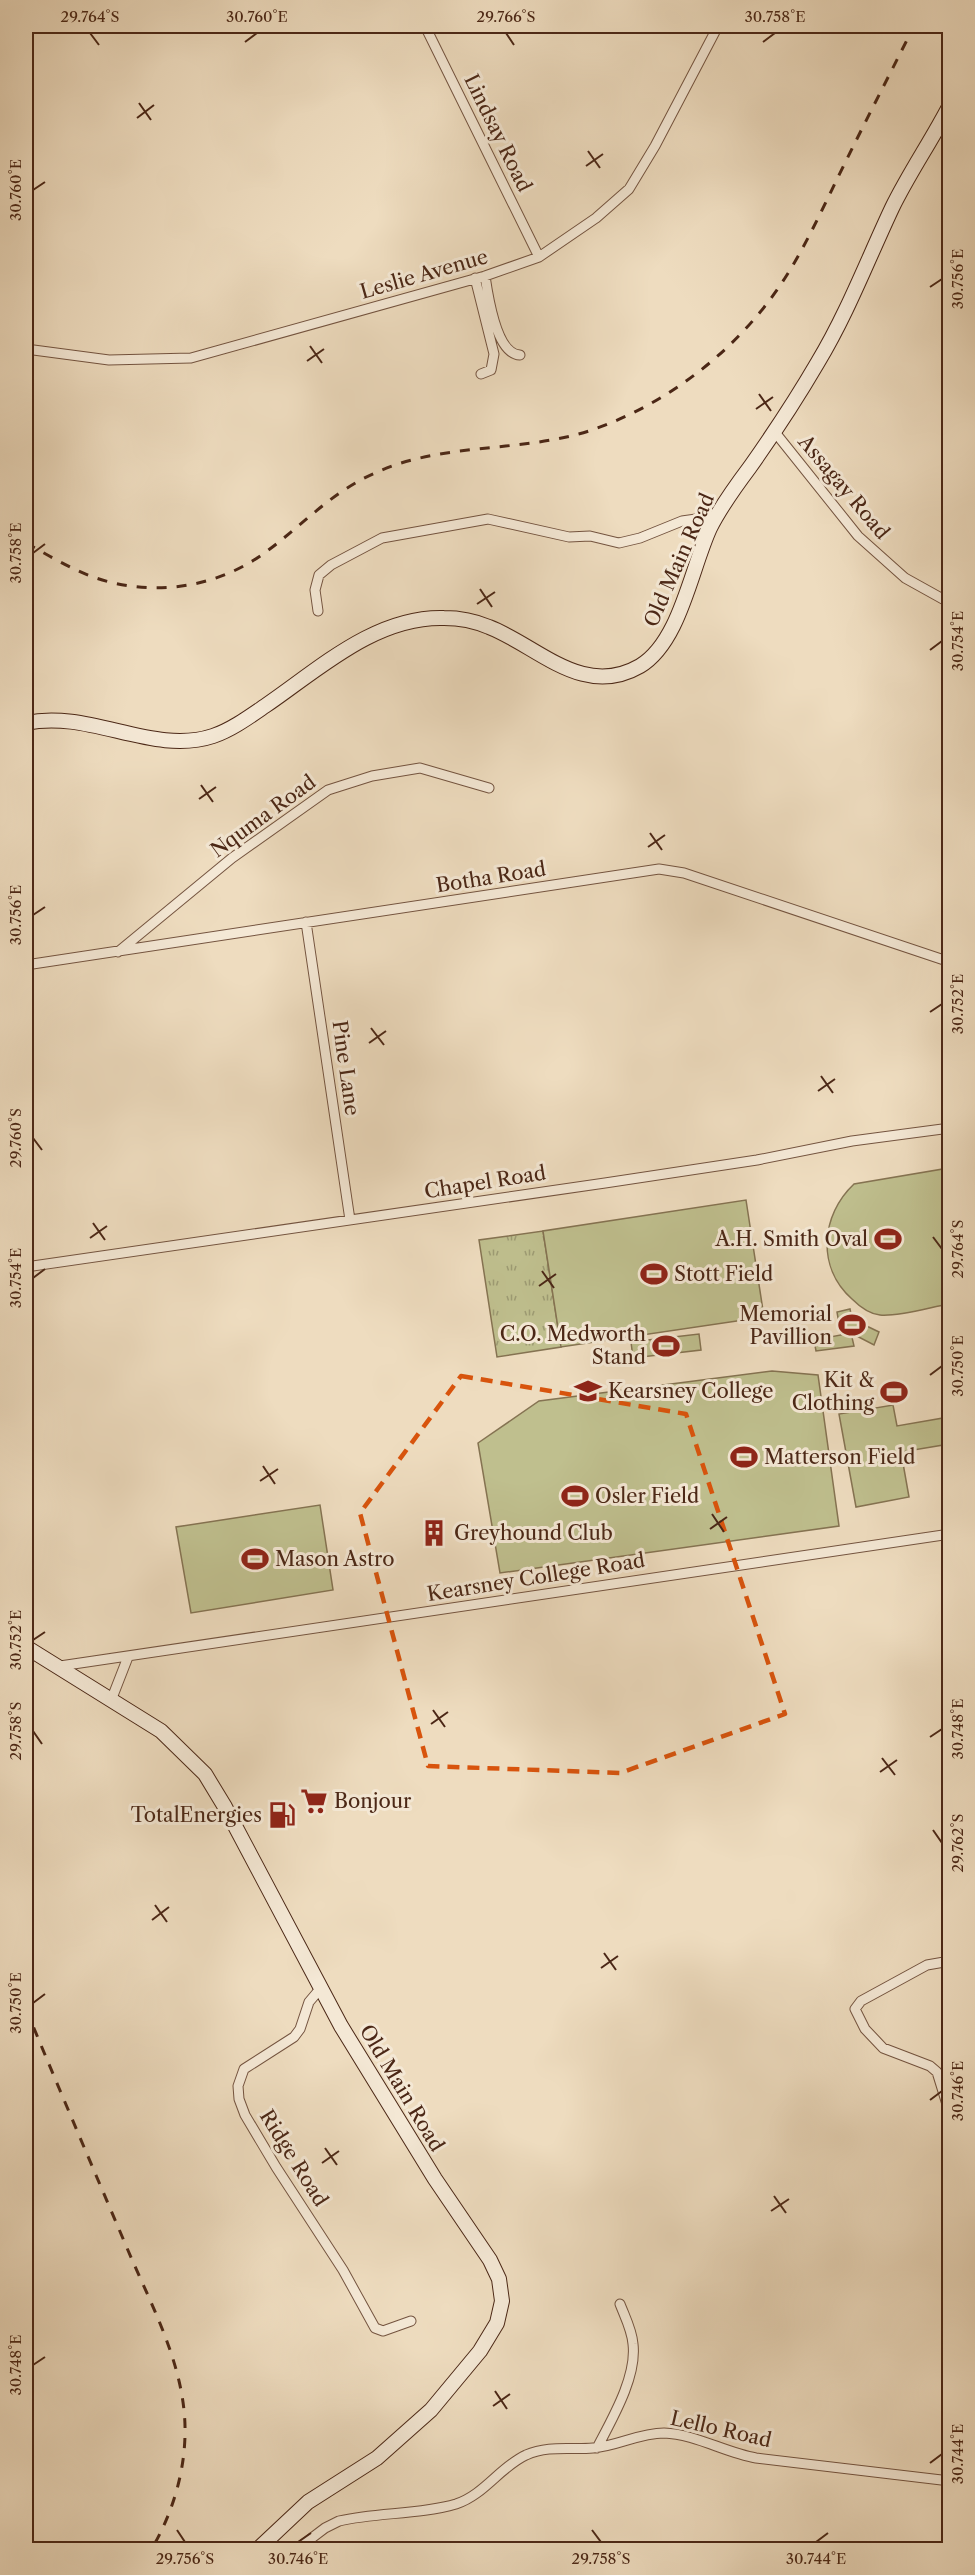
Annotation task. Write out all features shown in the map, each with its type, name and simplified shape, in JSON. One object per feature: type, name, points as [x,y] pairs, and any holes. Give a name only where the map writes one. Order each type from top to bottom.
[{"type":"main road","name":"Old Main Road","points":[[26,723],[57,720],[82,722],[166,740],[184,741],[212,736],[258,711],[331,660],[369,637],[393,626],[432,618],[474,621],[492,628],[538,656],[572,672],[595,676],[621,673],[646,661],[667,639],[717,516],[820,360],[895,203],[950,105]]},
{"type":"main road","name":"Old Main Road","points":[[26,1647],[112,1698],[161,1731],[205,1774],[225,1807],[320,1989],[435,2180],[490,2260],[499,2279],[502,2301],[497,2323],[480,2351],[431,2410],[377,2458],[308,2502],[257,2550]]},
{"type":"street","name":"Lindsay Road","points":[[425,26],[539,257]]},
{"type":"street","name":"Leslie Avenue","points":[[26,349],[108,360],[191,358],[485,276],[539,257],[596,218],[629,189],[655,146],[718,26]]},
{"type":"street","points":[[485,276],[503,345],[514,355],[520,355]]},
{"type":"street","points":[[475,278],[494,354],[491,370],[481,374]]},
{"type":"street","name":"Assagay Road","points":[[774,431],[858,536],[905,578],[950,603]]},
{"type":"street","points":[[318,611],[315,590],[319,575],[331,565],[382,538],[488,519],[569,537],[590,536],[619,543],[640,538],[682,521],[717,516]]},
{"type":"street","name":"Nquma Road","points":[[118,952],[232,858],[328,790],[372,776],[420,768],[489,788]]},
{"type":"street","name":"Botha Road","points":[[26,965],[462,900],[631,872],[667,869],[950,962]]},
{"type":"street","name":"Pine Lane","points":[[306,922],[350,1220]]},
{"type":"street","name":"Chapel Road","points":[[26,1267],[950,1128]]},
{"type":"street","name":"Kearsney College Road","points":[[60,1666],[950,1534]]},
{"type":"street","points":[[112,1698],[128,1656]]},
{"type":"street","points":[[950,1961],[927,1965],[861,2001],[855,2009],[865,2029],[883,2048],[937,2072],[950,2114]]},
{"type":"street","name":"Ridge Road","points":[[320,1989],[309,2002],[300,2029],[294,2037],[244,2069],[240,2077],[239,2099],[245,2115],[343,2270],[375,2328],[382,2331],[411,2321]]},
{"type":"street","points":[[597,2448],[616,2412],[633,2358],[632,2335],[620,2304]]},
{"type":"street","name":"Lello Road","points":[[296,2550],[324,2528],[339,2521],[457,2503],[477,2493],[515,2461],[535,2451],[556,2448],[597,2448],[637,2436],[672,2434],[747,2456],[950,2481]]},
{"type":"highlighted area","points":[[461,1376],[686,1414],[785,1714],[620,1773],[428,1766],[360,1513]]},
{"type":"green space","name":"A.H. Smith Oval","points":[[949,1168],[949,1304],[887,1315],[876,1314],[865,1309],[840,1286],[832,1272],[828,1257],[829,1226],[843,1197],[854,1184]]},
{"type":"green space","name":"Stott Field","points":[[746,1200],[764,1317],[561,1347],[543,1231]]},
{"type":"green space","points":[[543,1231],[561,1347],[497,1357],[479,1240]]},
{"type":"green space","name":"Memorial Pavillion","points":[[850,1309],[852,1319],[879,1332],[874,1345],[851,1333],[854,1346],[816,1351],[814,1340],[841,1335],[837,1312]]},
{"type":"green space","name":"C.O. Medworth Stand","points":[[699,1334],[701,1350],[633,1358],[631,1342]]},
{"type":"green space","points":[[772,1371],[818,1375],[839,1526],[500,1573],[478,1443],[539,1401]]},
{"type":"green space","points":[[893,1405],[897,1426],[949,1417],[949,1444],[901,1452],[909,1497],[856,1507],[839,1414]]},
{"type":"green space","name":"Mason Astro","points":[[320,1505],[333,1590],[191,1613],[176,1527]]},
{"type":"railway","points":[[26,543],[76,570],[115,583],[159,588],[203,582],[244,566],[263,554],[330,500],[375,473],[427,456],[562,438],[619,420],[647,406],[700,371],[747,328],[767,304],[809,236],[914,26]]},
{"type":"railway","points":[[26,2009],[162,2327],[181,2389],[185,2428],[179,2482],[174,2500],[151,2550]]},
{"type":"place","name":"A.H. Smith Oval","points":[[888,1239]]},
{"type":"place","name":"Stott Field","points":[[654,1274]]},
{"type":"place","name":"Memorial Pavillion","points":[[852,1325]]},
{"type":"place","name":"C.O. Medworth Stand","points":[[666,1346]]},
{"type":"place","name":"Kearsney College","points":[[588,1391]]},
{"type":"place","name":"Kit & Clothing","points":[[894,1392]]},
{"type":"place","name":"Matterson Field","points":[[744,1457]]},
{"type":"place","name":"Osler Field","points":[[575,1496]]},
{"type":"place","name":"Greyhound Club","points":[[434,1533]]},
{"type":"place","name":"Mason Astro","points":[[255,1559]]},
{"type":"place","name":"Bonjour","points":[[314,1801]]},
{"type":"place","name":"TotalEnergies","points":[[282,1815]]}]
